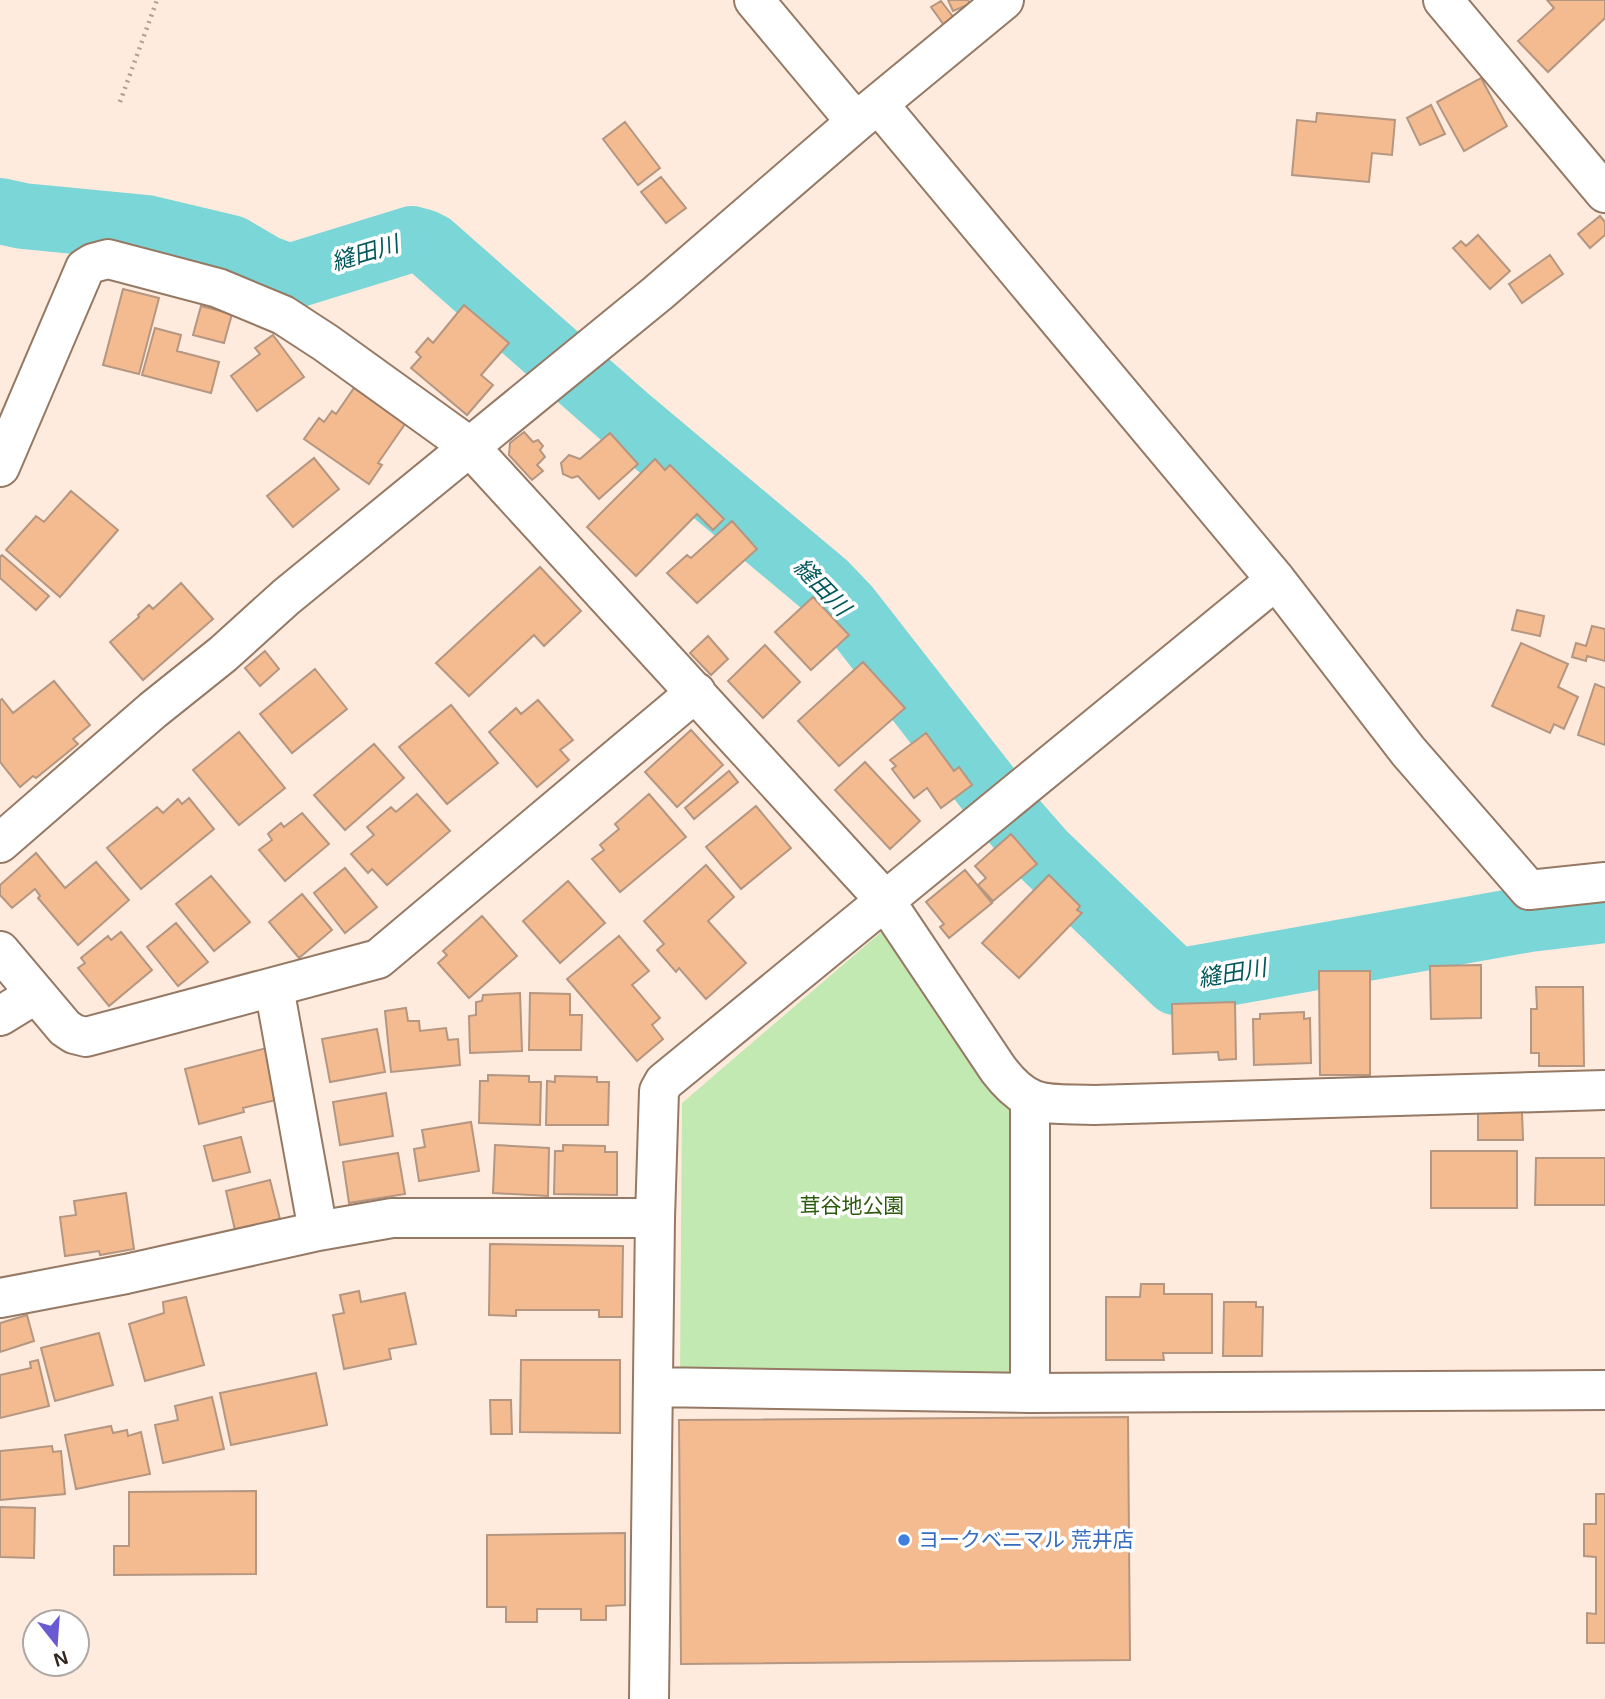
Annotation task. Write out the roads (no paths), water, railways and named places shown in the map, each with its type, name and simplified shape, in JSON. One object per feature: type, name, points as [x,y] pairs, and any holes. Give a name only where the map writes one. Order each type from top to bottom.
[{"type":"street","points":[[754,0],[868,113],[1276,580],[1408,751],[1529,890],[1605,881]]},
{"type":"street","points":[[0,843],[153,710],[223,654],[286,597],[657,293],[1004,0]]},
{"type":"street","points":[[1443,0],[1605,193]]},
{"type":"street","points":[[0,467],[85,268],[108,259],[218,288],[283,315],[469,446],[884,899],[998,1069],[1018,1093],[1030,1101],[1094,1105],[1605,1090]]},
{"type":"street","points":[[649,1699],[657,1103],[664,1082],[1276,580]]},
{"type":"street","points":[[0,951],[65,1028],[86,1037],[359,965],[387,954],[696,692]]},
{"type":"street","points":[[274,987],[318,1231]]},
{"type":"street","points":[[0,1016],[36,994]]},
{"type":"street","points":[[1030,1101],[1030,1393]]},
{"type":"street","points":[[0,1298],[392,1218],[655,1219]]},
{"type":"street","points":[[653,1387],[1030,1393],[1605,1390]]},
{"type":"waterway","name":"縫田川","points":[[0,211],[23,216],[147,228],[231,248],[265,268],[289,277],[412,239],[431,246],[626,418],[825,585],[847,608],[1007,813],[1043,854],[1176,982],[1529,919],[1605,910]]},
{"type":"place","name":"ヨークベニマル 荒井店","points":[[904,1540]]},
{"type":"park label","name":"茸谷地公園","points":[[852,1206]]}]
